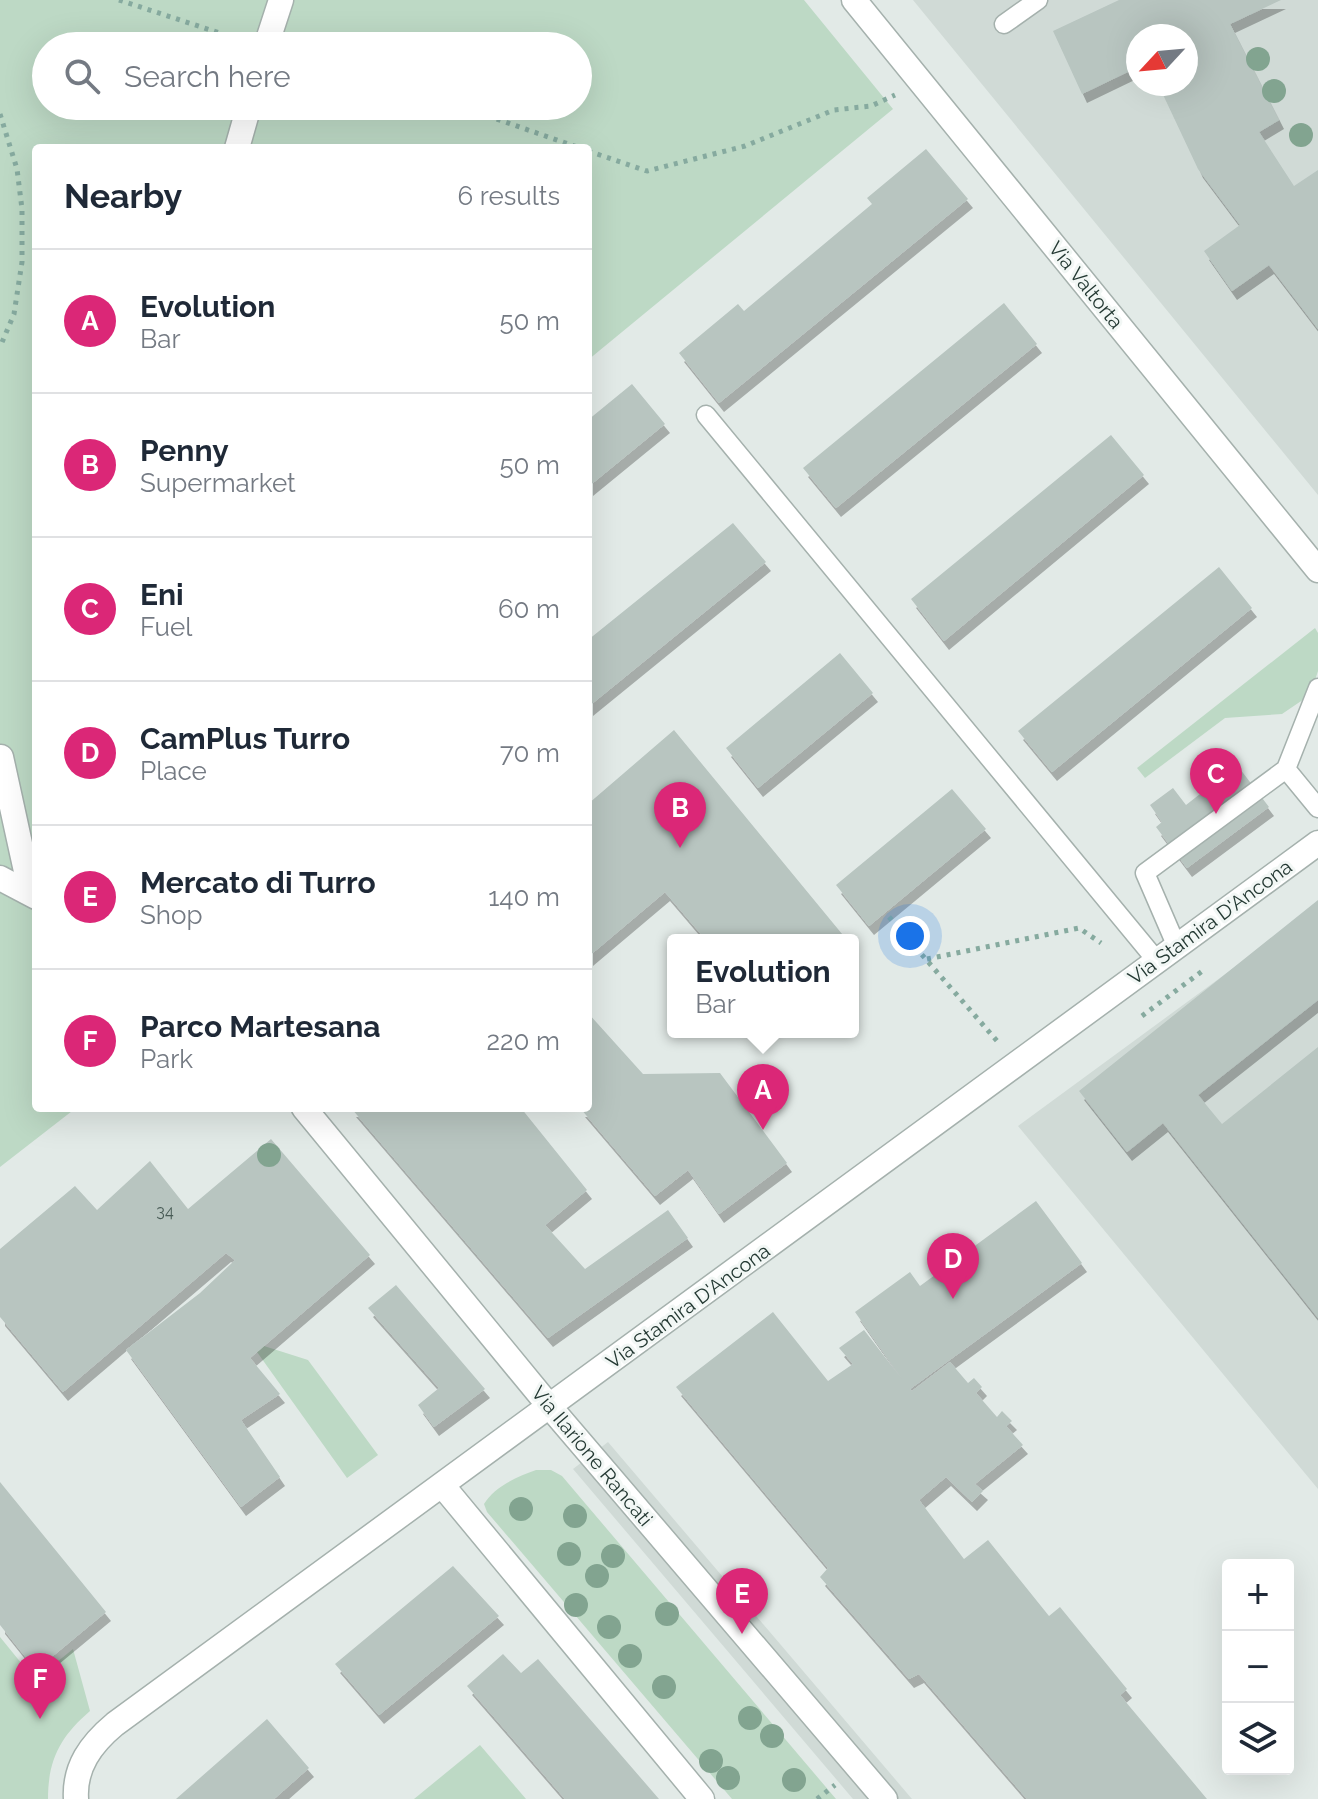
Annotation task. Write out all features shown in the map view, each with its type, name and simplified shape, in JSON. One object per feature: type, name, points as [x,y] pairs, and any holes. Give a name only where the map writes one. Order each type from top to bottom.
[{"type":"street","points":[[263,32],[281,0]]},
{"type":"street","name":"Via Valtorta","points":[[854,0],[1318,570]]},
{"type":"street","points":[[238,144],[245,120]]},
{"type":"street","points":[[1,757],[32,879]]},
{"type":"street","name":"Via Stamira D'Ancona","points":[[76,1791],[79,1768],[92,1746],[115,1724],[1318,843]]},
{"type":"street","points":[[0,878],[32,886]]},
{"type":"street","name":"Via Ilarione Rancati","points":[[307,1112],[550,1407],[885,1799]]},
{"type":"street","points":[[442,1485],[702,1799]]},
{"type":"lane","points":[[1004,24],[1038,0]]},
{"type":"lane","points":[[706,415],[1157,961]]},
{"type":"lane","points":[[1177,947],[1145,873],[1286,769],[1318,688]]},
{"type":"lane","points":[[1286,769],[1318,808]]},
{"type":"path","points":[[119,0],[219,32]]},
{"type":"path","points":[[592,152],[647,171],[745,146],[834,110],[871,106],[920,81]]},
{"type":"path","points":[[0,114],[17,169],[22,235],[22,262],[14,314],[0,347]]},
{"type":"path","points":[[499,120],[568,144]]},
{"type":"path","points":[[889,917],[1017,1063]]},
{"type":"path","points":[[926,959],[1079,928],[1101,943]]},
{"type":"path","points":[[1142,1016],[1205,969]]},
{"type":"shaded area","points":[[913,0],[1318,0],[1318,495]]},
{"type":"shaded area","points":[[1318,906],[1318,1489],[1018,1126]]},
{"type":"shaded area","points":[[608,1442],[912,1799],[853,1799],[573,1469]]},
{"type":"green space","points":[[0,0],[804,0],[893,109],[592,357],[592,144],[32,144],[32,1112],[71,1112],[0,1167]]},
{"type":"green space","points":[[1315,628],[1318,633],[1318,671],[1310,695],[1282,714],[1225,718],[1145,778],[1137,768]]},
{"type":"green space","points":[[264,1346],[308,1360],[378,1455],[347,1478],[257,1352]]},
{"type":"green space","points":[[536,1470],[551,1470],[562,1476],[836,1799],[732,1799],[487,1512],[484,1504],[494,1492]]},
{"type":"green space","points":[[0,1637],[35,1680],[73,1649],[90,1711],[58,1749],[50,1772],[48,1799],[0,1799]]},
{"type":"green space","points":[[480,1745],[526,1799],[414,1799]]},
{"type":"building","points":[[1119,0],[1281,0],[1230,24],[1279,120],[1259,132],[1294,186],[1318,170],[1318,329],[1269,265],[1232,291],[1204,251],[1240,225],[1198,169],[1164,96],[1198,96],[1198,24],[1126,24],[1126,73],[1082,94],[1053,31]]},
{"type":"building","points":[[926,149],[968,199],[719,403],[679,353],[738,304],[744,311],[872,204],[867,198]]},
{"type":"building","points":[[1004,303],[1037,344],[836,508],[803,468]]},
{"type":"building","points":[[632,384],[665,424],[592,484],[592,417]]},
{"type":"building","points":[[1111,435],[1144,475],[944,641],[911,599]]},
{"type":"building","points":[[733,523],[766,562],[592,704],[592,637]]},
{"type":"building","points":[[1219,567],[1252,608],[1052,772],[1018,731]]},
{"type":"building","points":[[840,653],[873,693],[758,788],[726,748]]},
{"type":"building","points":[[674,730],[842,934],[701,934],[665,892],[592,954],[592,801]]},
{"type":"building","points":[[1237,765],[1269,807],[1187,868],[1156,827],[1162,822],[1150,805],[1173,788],[1186,805]]},
{"type":"building","points":[[952,789],[986,829],[869,926],[836,885]]},
{"type":"building","points":[[1318,900],[1318,1000],[1198,1095],[1222,1124],[1318,1047],[1318,1318],[1163,1123],[1127,1152],[1079,1091]]},
{"type":"building","points":[[592,1017],[643,1074],[720,1073],[787,1163],[719,1214],[688,1170],[655,1196],[583,1112],[592,1112]]},
{"type":"building","points":[[354,1112],[524,1112],[587,1190],[545,1225],[585,1269],[668,1210],[688,1238],[548,1338]]},
{"type":"building","points":[[271,1139],[370,1255],[250,1358],[280,1394],[241,1420],[280,1477],[241,1507],[126,1350],[200,1293],[235,1260],[226,1253],[63,1392],[0,1317],[0,1249],[75,1186],[97,1210],[150,1161],[188,1209]]},
{"type":"building","points":[[1036,1201],[1082,1263],[910,1389],[912,1391],[950,1362],[968,1383],[974,1378],[982,1387],[976,1393],[997,1417],[1002,1411],[1012,1421],[1006,1426],[1023,1445],[975,1484],[983,1491],[972,1502],[946,1477],[919,1500],[964,1559],[988,1540],[1049,1616],[1060,1607],[1127,1689],[1120,1695],[1207,1799],[1027,1799],[919,1674],[909,1679],[820,1577],[828,1568],[676,1387],[773,1312],[828,1381],[853,1364],[839,1348],[864,1330],[902,1379],[855,1312],[910,1272],[920,1286]]},
{"type":"building","points":[[396,1285],[485,1389],[434,1427],[418,1405],[439,1388],[368,1308]]},
{"type":"building","points":[[0,1482],[106,1612],[36,1670],[0,1625]]},
{"type":"building","points":[[453,1566],[499,1616],[379,1715],[335,1664]]},
{"type":"building","points":[[503,1654],[521,1673],[538,1659],[659,1799],[565,1799],[467,1686]]},
{"type":"building","points":[[267,1719],[309,1768],[274,1799],[176,1799]]},
{"type":"place","name":"Eni","points":[[1216,814]]},
{"type":"place","name":"Penny","points":[[680,848]]},
{"type":"place","name":"Evolution","points":[[763,1130]]},
{"type":"place","name":"CamPlus Turro","points":[[953,1299]]},
{"type":"place","name":"Mercato di Turro","points":[[742,1634]]},
{"type":"place","name":"Parco Martesana","points":[[40,1719]]}]
